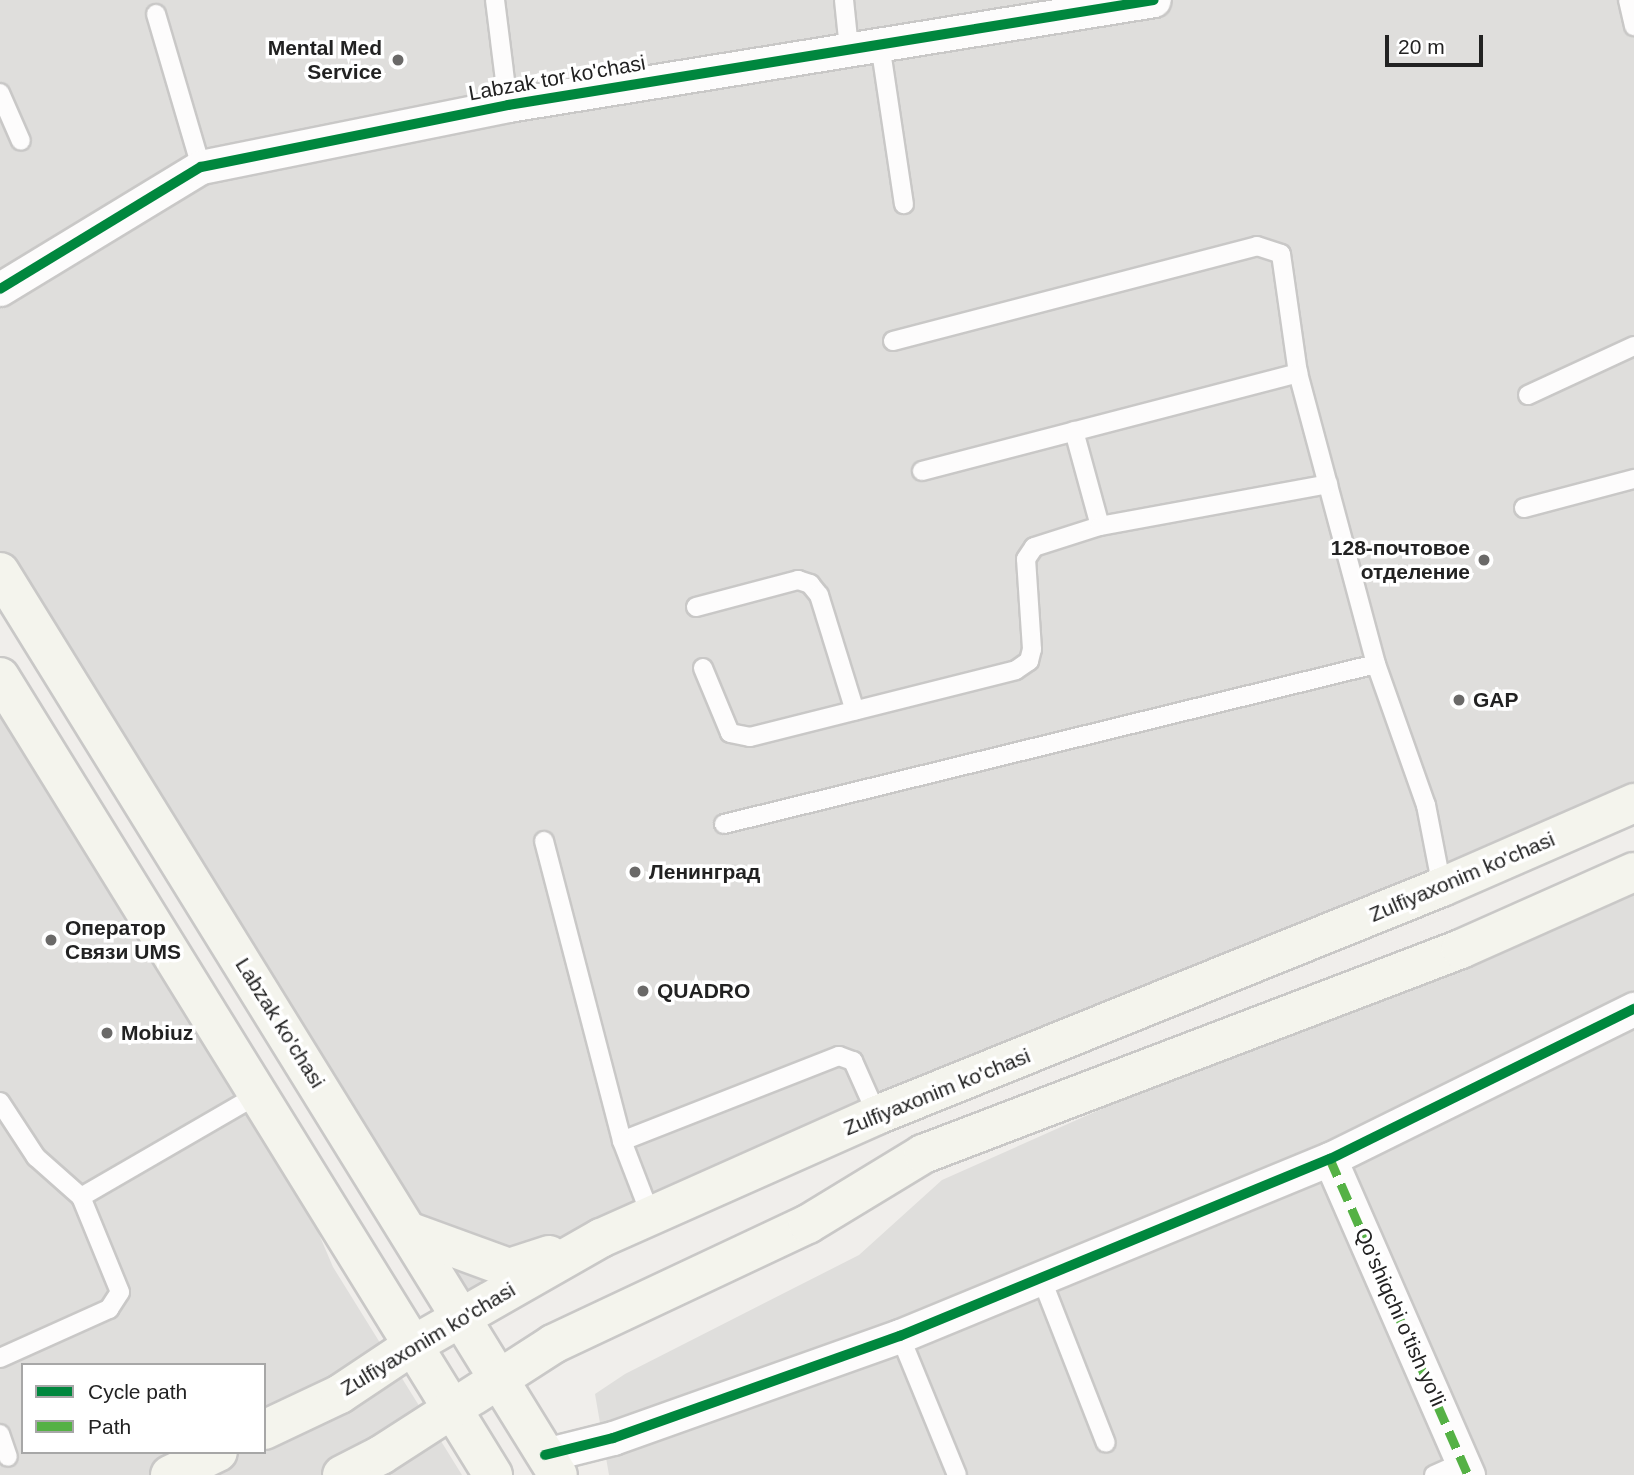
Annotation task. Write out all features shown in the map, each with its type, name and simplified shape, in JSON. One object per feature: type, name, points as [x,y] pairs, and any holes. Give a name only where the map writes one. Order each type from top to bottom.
[{"type":"main road","name":"Labzak ko'chasi","points":[[0,572],[552,1465]]},
{"type":"main road","points":[[0,677],[455,1408],[493,1475]]},
{"type":"main road","name":"Zulfiyaxonim ko'chasi","points":[[266,1429],[340,1394],[415,1344],[601,1238],[877,1115],[1442,887],[1634,803]]},
{"type":"main road","points":[[342,1475],[455,1408],[553,1344],[808,1224],[923,1154],[1461,949],[1634,872]]},
{"type":"main road","points":[[408,1231],[509,1268],[601,1238]]},
{"type":"main road","points":[[170,1475],[214,1454]]},
{"type":"street","name":"Labzak tor ko'chasi","points":[[0,289],[201,167],[508,105],[1154,0]]},
{"type":"street","points":[[552,1465],[613,1438],[901,1336],[1040,1275],[1330,1159],[1634,1009]]},
{"type":"street","name":"Qo'shiqchi o'tish yo'li","points":[[1330,1159],[1455,1471]]},
{"type":"lane","points":[[495,0],[508,105]]},
{"type":"lane","points":[[844,0],[864,46],[904,204]]},
{"type":"lane","points":[[1628,0],[1634,26]]},
{"type":"lane","points":[[156,14],[201,167]]},
{"type":"lane","points":[[0,93],[21,141]]},
{"type":"lane","points":[[893,341],[1269,246],[1281,254],[1298,373],[1376,664],[1426,805],[1442,887]]},
{"type":"lane","points":[[1528,395],[1634,346]]},
{"type":"lane","points":[[922,471],[1298,373]]},
{"type":"lane","points":[[1074,431],[1100,526]]},
{"type":"lane","points":[[1524,508],[1634,479]]},
{"type":"lane","points":[[703,668],[730,733],[740,737],[1016,670],[1029,661],[1026,559],[1034,547],[1046,539],[1100,526],[1328,484]]},
{"type":"lane","points":[[696,607],[798,580],[810,584],[820,595],[855,711]]},
{"type":"lane","points":[[724,824],[1376,664]]},
{"type":"lane","points":[[544,841],[622,1141],[650,1216]]},
{"type":"lane","points":[[622,1141],[839,1056],[853,1061],[877,1115]]},
{"type":"lane","points":[[81,1196],[259,1094]]},
{"type":"lane","points":[[0,1358],[109,1310],[120,1292],[81,1196],[36,1157],[1,1106]]},
{"type":"lane","points":[[1040,1275],[1106,1443]]},
{"type":"lane","points":[[901,1336],[957,1475]]},
{"type":"lane","points":[[0,1434],[8,1457]]},
{"type":"shaded area","points":[[0,0],[1634,0],[1634,803],[462,1317],[0,572]]},
{"type":"shaded area","points":[[0,677],[259,1094],[333,1267],[462,1475],[0,1475]]},
{"type":"shaded area","points":[[1634,872],[1634,1475],[609,1475],[595,1394],[625,1374],[859,1255],[942,1180]]},
{"type":"marked path","points":[[1330,1159],[1468,1475]]},
{"type":"cycle path","points":[[0,289],[201,167],[508,105],[1154,0]]},
{"type":"cycle path","points":[[545,1455],[613,1438],[900,1336],[1330,1159],[1634,1009]]},
{"type":"place","name":"Mental Med Service","points":[[398,60]]},
{"type":"place","name":"128-почтовое отделение","points":[[1484,560]]},
{"type":"place","name":"GAP","points":[[1459,700]]},
{"type":"place","name":"Ленинград","points":[[635,872]]},
{"type":"place","name":"Оператор Связи UMS","points":[[51,940]]},
{"type":"place","name":"QUADRO","points":[[643,991]]},
{"type":"place","name":"Mobiuz","points":[[107,1033]]}]
